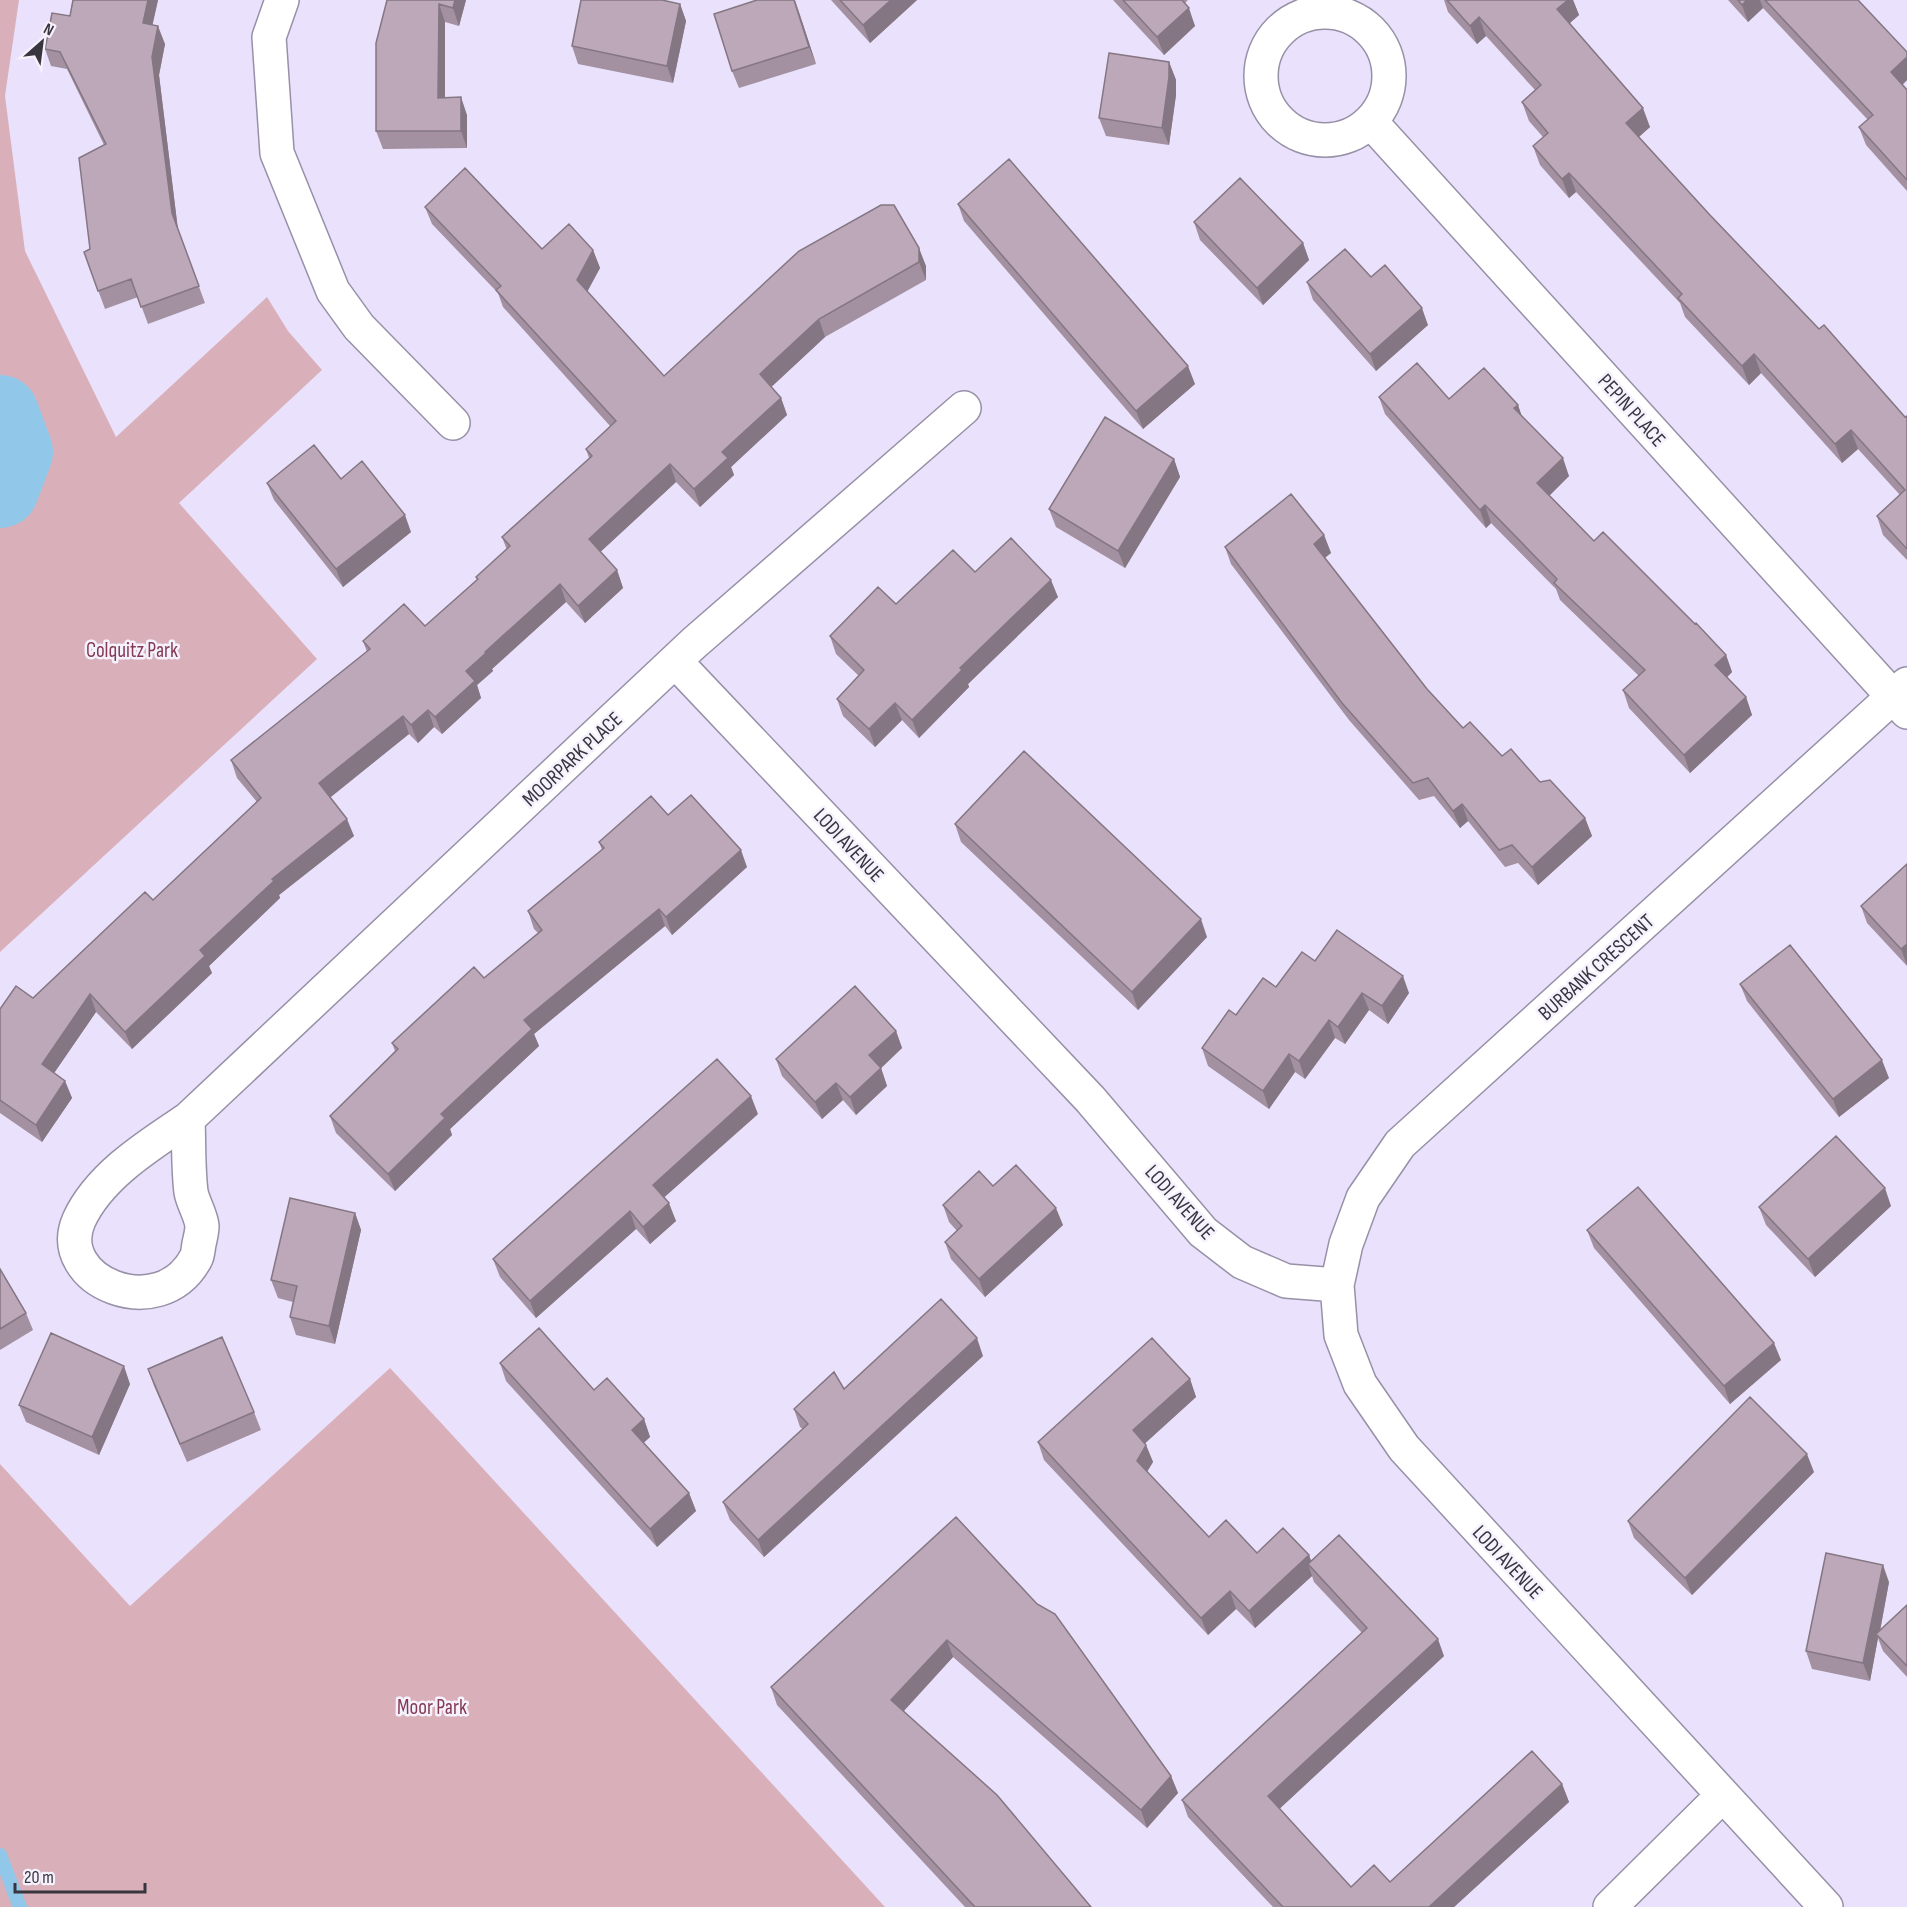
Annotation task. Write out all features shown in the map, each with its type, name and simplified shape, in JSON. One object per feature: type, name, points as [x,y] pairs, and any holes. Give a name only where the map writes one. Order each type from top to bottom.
[{"type":"street","points":[[282,0],[269,38],[277,153],[333,291],[359,327],[453,423]]},
{"type":"street","name":"PEPIN PLACE","points":[[1371,122],[1902,698]]},
{"type":"street","name":"MOORPARK PLACE","points":[[188,1119],[191,1193],[202,1226],[197,1256],[182,1276],[165,1288],[138,1293],[107,1286],[84,1266],[75,1243],[79,1221],[95,1196],[127,1161],[188,1119],[675,661],[964,408]]},
{"type":"street","name":"LODI AVENUE","points":[[675,661],[1090,1099],[1203,1232],[1242,1262],[1286,1281],[1337,1285],[1341,1335],[1360,1384],[1404,1448],[1826,1907]]},
{"type":"street","name":"BURBANK CRESCENT","points":[[1337,1285],[1346,1244],[1363,1198],[1400,1144],[1902,698]]},
{"type":"street","points":[[1610,1907],[1723,1796]]},
{"type":"green space","name":"Colquitz Park","points":[[0,0],[19,0],[5,96],[25,251],[116,437],[267,297],[288,331],[322,370],[179,503],[317,659],[0,952]]},
{"type":"green space","name":"Moor Park","points":[[390,1368],[885,1907],[0,1907],[0,1464],[130,1606]]},
{"type":"building","points":[[73,0],[148,0],[143,23],[158,26],[152,57],[172,213],[199,286],[141,307],[131,279],[98,291],[84,252],[90,249],[79,158],[106,144],[60,52],[45,49],[52,13],[70,16]]},
{"type":"building","points":[[387,0],[455,0],[453,8],[439,4],[438,98],[461,97],[461,131],[376,131],[376,43]]},
{"type":"building","points":[[581,0],[662,0],[680,4],[667,66],[572,46]]},
{"type":"building","points":[[757,0],[794,0],[809,47],[732,71],[714,14]]},
{"type":"building","points":[[840,0],[891,0],[863,25]]},
{"type":"building","points":[[1123,0],[1182,0],[1189,8],[1157,37]]},
{"type":"building","points":[[1447,0],[1568,0],[1557,9],[1643,108],[1626,123],[1819,329],[1824,325],[1905,417],[1907,416],[1907,549],[1877,516],[1905,490],[1851,430],[1835,444],[1754,354],[1742,366],[1678,298],[1682,294],[1569,173],[1562,179],[1533,146],[1548,133],[1522,102],[1541,85],[1479,17],[1470,26]]},
{"type":"building","points":[[1765,0],[1858,0],[1907,52],[1907,57],[1891,72],[1907,90],[1907,180],[1859,127],[1873,115]]},
{"type":"building","points":[[1109,53],[1169,62],[1162,128],[1099,118]]},
{"type":"building","points":[[1009,159],[1188,366],[1136,411],[958,204]]},
{"type":"building","points":[[465,168],[542,249],[569,224],[593,250],[577,280],[664,376],[799,251],[881,205],[894,205],[919,248],[919,262],[819,319],[760,374],[781,398],[722,452],[728,458],[694,489],[670,464],[589,539],[617,570],[578,606],[560,584],[466,671],[475,681],[435,717],[428,710],[411,725],[403,716],[319,783],[347,819],[272,879],[274,881],[200,950],[205,956],[125,1032],[90,994],[42,1064],[65,1081],[36,1125],[0,1100],[0,1009],[16,986],[33,998],[145,892],[153,900],[261,798],[231,760],[370,649],[363,641],[404,604],[425,626],[478,579],[476,577],[510,546],[502,537],[592,456],[586,449],[616,421],[496,290],[501,286],[425,207]]},
{"type":"building","points":[[1240,178],[1303,243],[1257,288],[1194,222]]},
{"type":"building","points":[[1345,249],[1371,277],[1385,265],[1422,308],[1370,354],[1307,282]]},
{"type":"building","points":[[1417,363],[1449,399],[1484,368],[1518,405],[1514,408],[1563,458],[1537,483],[1594,541],[1603,532],[1726,655],[1715,665],[1746,697],[1684,755],[1623,690],[1645,670],[1554,583],[1557,579],[1485,505],[1480,510],[1379,397]]},
{"type":"building","points":[[1105,417],[1174,459],[1118,551],[1049,509]]},
{"type":"building","points":[[314,445],[341,479],[362,461],[405,515],[336,569],[267,483]]},
{"type":"building","points":[[1291,494],[1324,535],[1314,544],[1427,689],[1463,728],[1470,722],[1502,756],[1511,749],[1540,782],[1550,780],[1585,818],[1532,867],[1512,845],[1499,850],[1462,804],[1453,811],[1428,778],[1413,783],[1342,703],[1225,547]]},
{"type":"building","points":[[1011,538],[1051,580],[960,668],[962,670],[912,720],[895,703],[869,729],[837,699],[864,670],[830,636],[878,587],[896,604],[953,550],[975,572]]},
{"type":"building","points":[[1024,751],[1201,919],[1132,992],[955,824]]},
{"type":"building","points":[[691,795],[741,850],[666,917],[659,909],[524,1020],[532,1029],[441,1114],[445,1118],[388,1174],[330,1116],[398,1049],[392,1043],[474,967],[484,978],[542,930],[528,911],[604,848],[599,842],[651,796],[668,815]]},
{"type":"building","points":[[1907,864],[1907,944],[1901,949],[1861,906]]},
{"type":"building","points":[[1337,930],[1403,976],[1382,1006],[1362,993],[1338,1027],[1329,1020],[1299,1061],[1289,1054],[1263,1091],[1202,1048],[1229,1010],[1236,1015],[1263,978],[1276,987],[1302,952],[1315,961]]},
{"type":"building","points":[[1790,945],[1882,1060],[1833,1099],[1740,984]]},
{"type":"building","points":[[855,986],[896,1031],[869,1055],[881,1068],[850,1097],[836,1083],[815,1102],[776,1059]]},
{"type":"building","points":[[717,1059],[751,1096],[653,1185],[669,1203],[643,1227],[630,1211],[530,1301],[493,1259]]},
{"type":"building","points":[[1836,1136],[1885,1188],[1808,1259],[1759,1207]]},
{"type":"building","points":[[1016,1165],[1056,1208],[979,1279],[945,1242],[962,1226],[943,1205],[979,1171],[993,1186]]},
{"type":"building","points":[[1638,1187],[1774,1343],[1724,1386],[1587,1230]]},
{"type":"building","points":[[290,1198],[355,1213],[329,1326],[290,1317],[297,1286],[271,1280]]},
{"type":"building","points":[[0,1269],[26,1313],[0,1329]]},
{"type":"building","points":[[941,1299],[977,1338],[758,1540],[723,1502],[808,1424],[794,1409],[834,1372],[844,1389]]},
{"type":"building","points":[[539,1328],[594,1390],[607,1378],[644,1419],[632,1430],[689,1493],[650,1529],[500,1363]]},
{"type":"building","points":[[51,1333],[124,1366],[92,1437],[19,1405]]},
{"type":"building","points":[[222,1337],[254,1412],[180,1444],[148,1369]]},
{"type":"building","points":[[1152,1338],[1190,1379],[1133,1430],[1146,1445],[1137,1461],[1209,1537],[1226,1520],[1257,1553],[1283,1528],[1309,1555],[1249,1611],[1230,1591],[1201,1618],[1038,1442]]},
{"type":"building","points":[[1750,1397],[1807,1454],[1685,1578],[1628,1521]]},
{"type":"building","points":[[956,1517],[1037,1604],[1055,1614],[1171,1776],[1141,1810],[947,1640],[891,1700],[997,1795],[1091,1907],[975,1907],[771,1687]]},
{"type":"building","points":[[1339,1535],[1438,1639],[1268,1796],[1351,1887],[1374,1865],[1390,1882],[1532,1751],[1562,1784],[1429,1907],[1283,1907],[1182,1800],[1367,1628],[1308,1564]]},
{"type":"building","points":[[1826,1553],[1883,1565],[1863,1663],[1806,1651]]},
{"type":"building","points":[[1907,1605],[1907,1666],[1876,1634]]},
{"type":"waterway","points":[[0,414],[14,452],[0,489]]},
{"type":"waterway","points":[[0,1855],[20,1907]]}]
